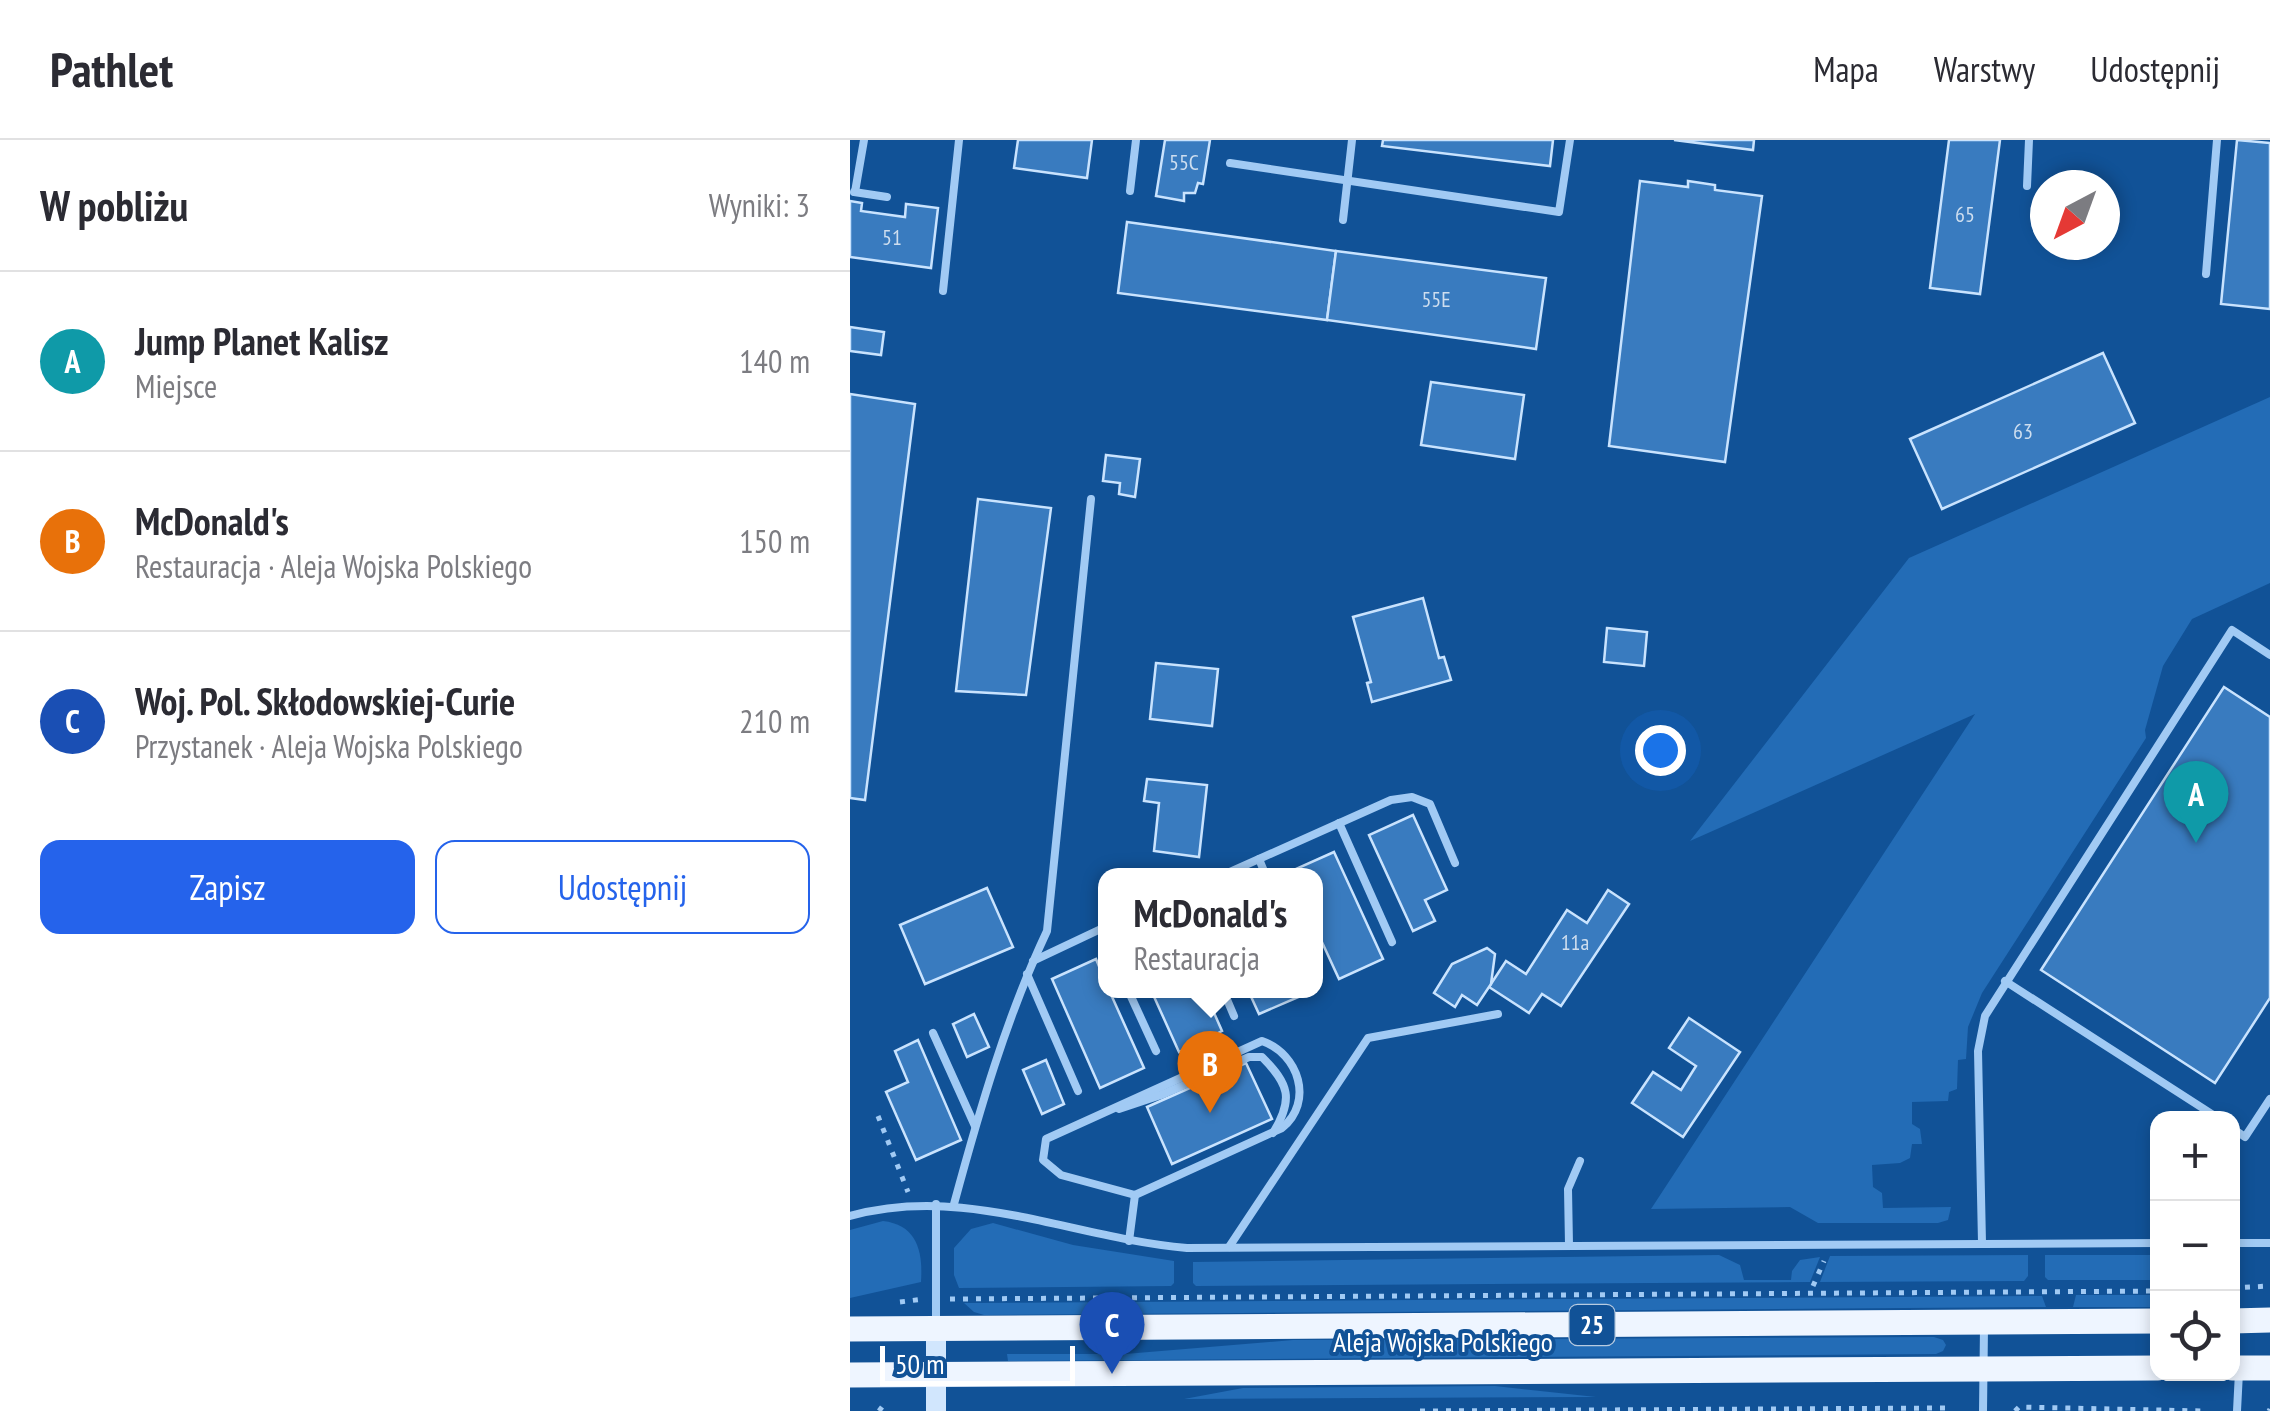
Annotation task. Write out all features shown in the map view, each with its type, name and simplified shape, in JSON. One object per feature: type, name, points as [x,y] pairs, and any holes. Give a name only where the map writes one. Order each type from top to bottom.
[{"type":"main road","points":[[2240,1321],[2270,1320]]},
{"type":"main road","name":"Aleja Wojska Polskiego","points":[[850,1329],[2150,1321]]},
{"type":"main road","name":"Aleja Wojska Polskiego","points":[[850,1376],[2150,1368]]},
{"type":"main road","points":[[2240,1368],[2270,1368]]},
{"type":"street","points":[[936,1329],[936,1411]]},
{"type":"lane","points":[[864,140],[853,192],[887,197]]},
{"type":"lane","points":[[943,291],[959,140]]},
{"type":"lane","points":[[1130,190],[1136,140]]},
{"type":"lane","points":[[1343,220],[1352,140]]},
{"type":"lane","points":[[1230,163],[1558,212],[1570,140]]},
{"type":"lane","points":[[2027,186],[2029,140]]},
{"type":"lane","points":[[2206,274],[2217,140]]},
{"type":"lane","points":[[954,1204],[975,1126],[1026,974],[1047,931],[1091,499]]},
{"type":"lane","points":[[1982,1244],[1978,1052],[1985,1016],[2232,630],[2270,655]]},
{"type":"lane","points":[[1239,868],[1392,800],[1412,797],[1430,804],[1455,863]]},
{"type":"lane","points":[[1340,823],[1392,942]]},
{"type":"lane","points":[[1259,859],[1263,868]]},
{"type":"lane","points":[[1033,961],[1098,930]]},
{"type":"lane","points":[[1026,974],[1078,1091]]},
{"type":"lane","points":[[2005,981],[2207,1111]]},
{"type":"lane","points":[[1132,998],[1156,1052]]},
{"type":"lane","points":[[1226,998],[1234,1016]]},
{"type":"lane","points":[[1229,1247],[1339,1090],[1368,1038],[1498,1014]]},
{"type":"lane","points":[[932,1033],[975,1126]]},
{"type":"lane","points":[[1262,1041],[1277,1046],[1288,1058],[1298,1080],[1300,1106],[1294,1118],[1273,1132],[1135,1195],[1061,1176],[1043,1160],[1046,1139],[1262,1041]]},
{"type":"lane","points":[[1104,1112],[1132,1106],[1249,1057],[1262,1058],[1284,1084],[1287,1104],[1273,1132]]},
{"type":"lane","points":[[2240,1134],[2245,1137],[2270,1098]]},
{"type":"lane","points":[[1569,1245],[1568,1189],[1580,1161]]},
{"type":"lane","points":[[1129,1242],[1135,1195]]},
{"type":"lane","points":[[850,1216],[912,1204],[954,1204],[1129,1242],[1187,1248],[2150,1243]]},
{"type":"lane","points":[[936,1204],[936,1329]]},
{"type":"lane","points":[[2240,1243],[2270,1243]]},
{"type":"lane","points":[[1984,1323],[1984,1411]]},
{"type":"lane","points":[[2237,1381],[2238,1411]]},
{"type":"path","points":[[878,1116],[912,1204]]},
{"type":"path","points":[[2240,1288],[2270,1286]]},
{"type":"path","points":[[2014,1411],[2019,1407],[2202,1411]]},
{"type":"path","points":[[1420,1411],[1952,1411]]},
{"type":"shaded area","points":[[2270,397],[2270,583],[2192,619],[2163,666],[2146,738],[1982,993],[1968,1027],[1966,1059],[1958,1060],[1957,1089],[1949,1092],[1948,1101],[1912,1102],[1912,1124],[1920,1129],[1922,1144],[1912,1144],[1910,1158],[1900,1163],[1872,1165],[1873,1187],[1882,1193],[1883,1208],[1951,1207],[1948,1220],[1818,1223],[1790,1207],[1651,1209],[1975,714],[1690,841],[1909,558]]},
{"type":"shaded area","points":[[883,1221],[904,1228],[916,1241],[921,1282],[850,1298],[850,1230]]},
{"type":"shaded area","points":[[993,1223],[1073,1245],[1174,1261],[1174,1283],[959,1288],[954,1275],[954,1248],[971,1229]]},
{"type":"shaded area","points":[[1719,1255],[1740,1265],[1744,1280],[1791,1280],[1800,1260],[1820,1257],[1810,1282],[1196,1286],[1193,1283],[1193,1262]]},
{"type":"shaded area","points":[[2028,1255],[2028,1276],[2024,1281],[1820,1282],[1830,1256]]},
{"type":"shaded area","points":[[2045,1255],[2150,1255],[2150,1280],[2045,1277]]},
{"type":"shaded area","points":[[2076,1295],[2150,1295],[2150,1307],[2073,1307]]},
{"type":"shaded area","points":[[2042,1296],[2046,1307],[984,1315],[964,1303]]},
{"type":"shaded area","points":[[1934,1337],[1946,1345],[1936,1354],[1008,1361],[1007,1354],[1125,1354],[1293,1340]]},
{"type":"shaded area","points":[[1495,1386],[1596,1397],[1184,1399],[1243,1388]]},
{"type":"building","points":[[1018,140],[1092,140],[1087,178],[1014,168]]},
{"type":"building","points":[[1165,140],[1210,140],[1203,184],[1198,183],[1195,193],[1184,193],[1184,201],[1156,196]]},
{"type":"building","points":[[1383,140],[1553,140],[1550,166],[1382,146]]},
{"type":"building","points":[[1674,140],[1754,140],[1753,150]]},
{"type":"building","points":[[1949,140],[2000,140],[1980,294],[1930,288]]},
{"type":"building","points":[[2237,140],[2270,143],[2270,309],[2221,304]]},
{"type":"building","points":[[1640,181],[1688,187],[1688,181],[1715,185],[1715,190],[1762,196],[1725,462],[1609,446]]},
{"type":"building","points":[[850,201],[862,203],[861,211],[905,217],[906,204],[938,208],[931,268],[850,257]]},
{"type":"building","points":[[1127,222],[1336,251],[1327,320],[1118,293]]},
{"type":"building","points":[[1336,251],[1546,278],[1536,349],[1327,320]]},
{"type":"building","points":[[850,327],[884,332],[881,355],[850,351]]},
{"type":"building","points":[[2103,353],[2135,423],[1942,509],[1910,439]]},
{"type":"building","points":[[1431,382],[1524,395],[1515,459],[1421,445]]},
{"type":"building","points":[[850,394],[915,404],[865,800],[850,798]]},
{"type":"building","points":[[1106,455],[1140,459],[1135,497],[1119,494],[1120,483],[1103,481]]},
{"type":"building","points":[[978,499],[1051,508],[1026,695],[956,691]]},
{"type":"building","points":[[1423,598],[1439,658],[1444,657],[1451,680],[1372,702],[1367,683],[1371,682],[1353,617]]},
{"type":"building","points":[[1607,628],[1647,632],[1644,666],[1604,662]]},
{"type":"building","points":[[1156,663],[1218,669],[1212,726],[1150,719]]},
{"type":"building","points":[[2224,687],[2270,717],[2270,998],[2215,1083],[2041,970]]},
{"type":"building","points":[[1147,779],[1207,785],[1199,857],[1154,851],[1159,803],[1144,801]]},
{"type":"building","points":[[1413,815],[1447,890],[1425,900],[1435,921],[1413,931],[1369,835]]},
{"type":"building","points":[[1334,852],[1383,959],[1339,979],[1323,944],[1323,868],[1298,868]]},
{"type":"building","points":[[987,888],[1013,947],[925,984],[900,925]]},
{"type":"building","points":[[1608,890],[1629,904],[1561,1006],[1542,994],[1529,1013],[1489,987],[1506,961],[1526,974],[1567,910],[1587,923]]},
{"type":"building","points":[[1487,948],[1495,954],[1491,984],[1477,1005],[1462,995],[1455,1007],[1434,993],[1452,964]]},
{"type":"building","points":[[1096,959],[1098,998],[1113,998],[1144,1068],[1100,1088],[1052,979]]},
{"type":"building","points":[[1155,998],[1208,998],[1222,1031],[1179,1052]]},
{"type":"building","points":[[1252,998],[1296,998],[1259,1014]]},
{"type":"building","points":[[974,1014],[989,1047],[967,1057],[953,1024]]},
{"type":"building","points":[[1689,1018],[1740,1052],[1683,1137],[1632,1103],[1653,1072],[1681,1090],[1696,1066],[1669,1048]]},
{"type":"building","points":[[918,1040],[961,1140],[916,1160],[886,1092],[908,1082],[895,1051]]},
{"type":"building","points":[[1046,1060],[1064,1104],[1042,1114],[1023,1070]]},
{"type":"building","points":[[1246,1063],[1272,1119],[1172,1164],[1147,1107]]},
{"type":"place","name":"Jump Planet Kalisz","points":[[2196,843]]},
{"type":"place","name":"McDonald's","points":[[1210,1113]]},
{"type":"place","name":"Woj. Pol. Skłodowskiej-Curie","points":[[1112,1374]]}]
